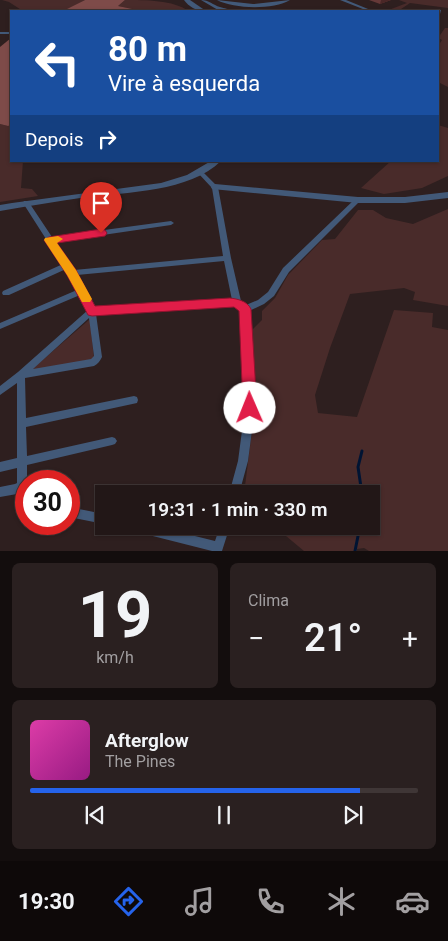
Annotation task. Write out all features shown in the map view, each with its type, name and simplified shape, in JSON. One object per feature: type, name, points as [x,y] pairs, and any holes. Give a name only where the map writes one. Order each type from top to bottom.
[{"type":"street","points":[[187,0],[201,10]]},
{"type":"street","points":[[203,0],[225,10]]},
{"type":"street","points":[[220,0],[241,5],[259,6],[287,0]]},
{"type":"street","points":[[342,0],[368,10]]},
{"type":"street","points":[[0,208],[174,183],[201,173],[216,162]]},
{"type":"street","points":[[201,173],[215,187],[237,303]]},
{"type":"street","points":[[215,187],[358,200],[405,200],[448,195]]},
{"type":"street","points":[[245,309],[261,302],[271,294],[286,270],[358,200]]},
{"type":"street","points":[[20,375],[97,360],[92,311],[82,291],[26,203]]},
{"type":"street","points":[[49,240],[170,223]]},
{"type":"street","points":[[6,293],[69,270],[227,258]]},
{"type":"street","points":[[0,326],[82,291]]},
{"type":"street","points":[[0,391],[92,311],[237,303],[245,309]]},
{"type":"street","points":[[236,485],[243,461],[250,408],[245,309]]},
{"type":"street","points":[[0,492],[18,489],[22,484],[23,423],[20,375]]},
{"type":"street","points":[[23,423],[134,400]]},
{"type":"street","points":[[0,467],[112,441]]},
{"type":"street","points":[[80,514],[95,517]]},
{"type":"street","points":[[166,535],[217,549],[222,535]]},
{"type":"shaded area","points":[[2,0],[85,0],[66,10],[21,10]]},
{"type":"shaded area","points":[[85,0],[125,0],[118,6],[137,10],[65,10]]},
{"type":"shaded area","points":[[125,0],[150,1],[167,3],[186,10],[137,10],[118,6]]},
{"type":"shaded area","points":[[399,0],[448,0],[448,8],[410,3],[400,10],[389,10],[407,3]]},
{"type":"shaded area","points":[[445,28],[448,28],[448,87],[439,82],[439,44],[442,40],[439,37]]},
{"type":"shaded area","points":[[10,39],[10,125],[8,126],[0,124],[0,47]]},
{"type":"shaded area","points":[[0,124],[10,125],[10,162],[23,162],[21,188],[32,189],[38,196],[0,202]]},
{"type":"shaded area","points":[[439,125],[448,128],[448,176],[422,188],[384,194],[361,188],[390,162],[439,162]]},
{"type":"shaded area","points":[[448,209],[448,306],[413,300],[415,292],[404,288],[350,294],[315,395],[318,413],[357,417],[394,310],[433,313],[432,327],[448,330],[448,551],[369,551],[364,548],[357,549],[357,551],[304,551],[285,535],[380,535],[380,485],[245,485],[256,399],[252,330],[262,320],[262,311],[275,298],[288,275],[322,240],[335,239],[358,210],[373,210],[386,218],[413,224]]},
{"type":"shaded area","points":[[90,319],[94,359],[30,371]]},
{"type":"waterway","points":[[361,485],[358,467],[362,451]]},
{"type":"waterway","points":[[355,551],[358,535]]},
{"type":"slow traffic","points":[[58,239],[49,240],[72,273],[86,299]]},
{"type":"route","points":[[101,233],[49,240],[72,273],[92,311],[230,303],[237,303],[245,309],[250,408]]}]
